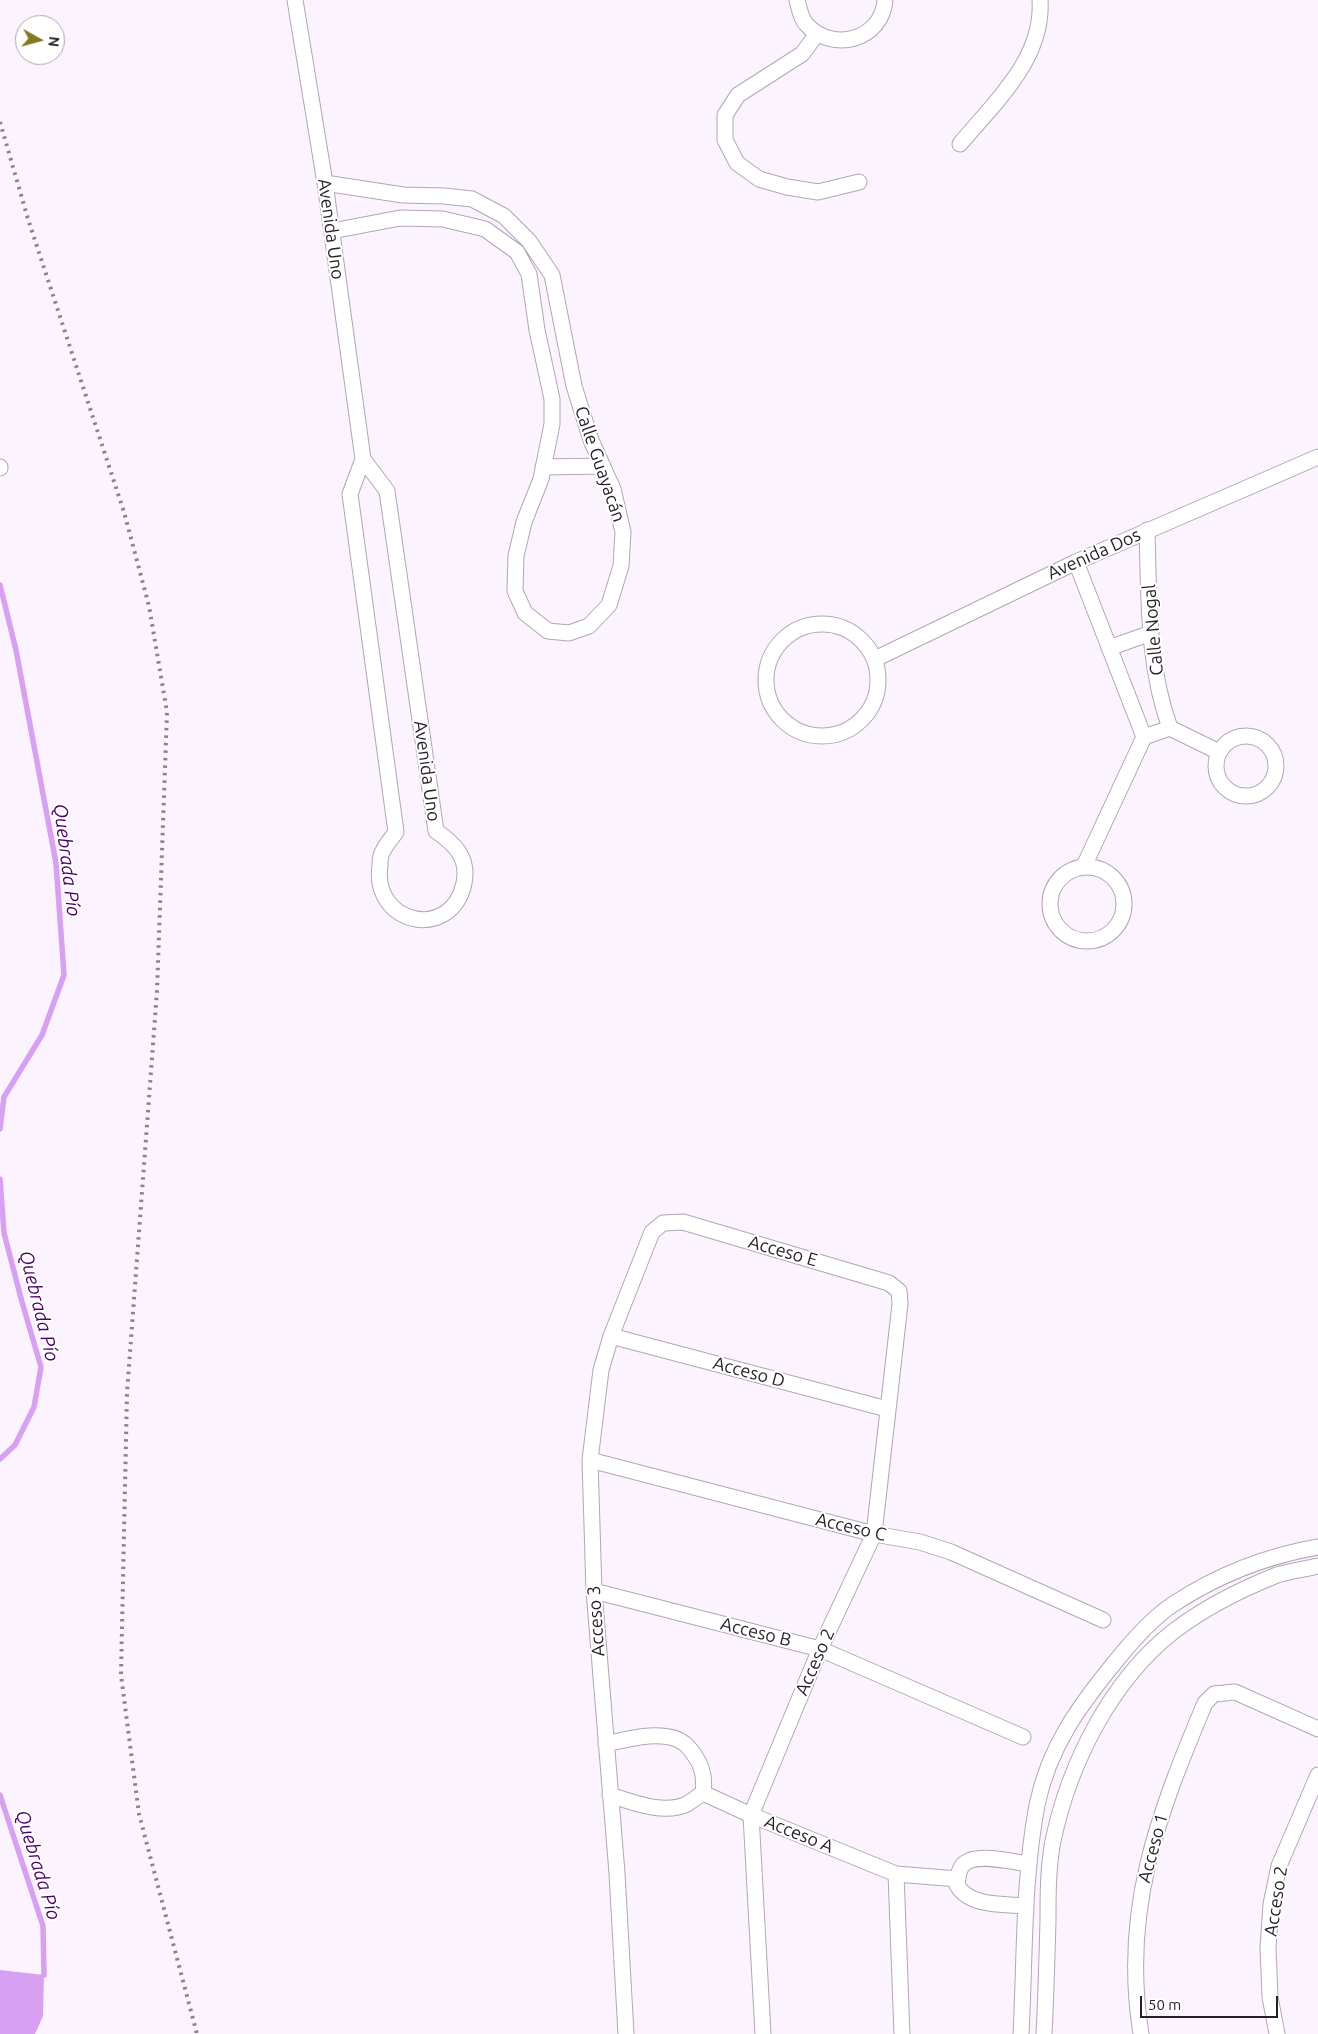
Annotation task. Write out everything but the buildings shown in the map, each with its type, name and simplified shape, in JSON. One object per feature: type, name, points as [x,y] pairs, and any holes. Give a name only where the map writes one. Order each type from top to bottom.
[{"type":"street","name":"Avenida Uno","points":[[295,0],[325,183],[363,459],[350,494],[396,832],[382,851],[378,874],[382,894],[394,910],[406,918],[422,921],[439,917],[453,908],[461,895],[465,876],[464,859],[451,842],[436,830],[387,491],[363,459]]},
{"type":"street","points":[[797,0],[805,23],[817,34],[844,41],[857,38],[871,30],[878,22],[885,8],[886,0]]},
{"type":"street","points":[[960,144],[1018,75],[1032,50],[1041,11],[1040,0]]},
{"type":"street","points":[[817,34],[802,54],[738,94],[725,115],[725,140],[737,163],[759,179],[818,192],[859,182]]},
{"type":"street","name":"Calle Guayacán","points":[[325,183],[403,195],[472,199],[504,216],[529,241],[552,275],[574,386],[591,440],[613,489],[624,532],[621,566],[609,605],[589,626],[569,632],[548,631],[525,613],[515,591],[518,548],[524,522],[541,479],[552,424],[552,399],[537,330],[529,274],[517,252],[485,229],[443,219],[400,218],[332,231]]},
{"type":"street","points":[[443,219],[444,196]]},
{"type":"street","points":[[537,330],[563,327]]},
{"type":"street","name":"Avenida Dos","points":[[875,659],[1076,562],[1318,457]]},
{"type":"street","points":[[543,467],[603,466]]},
{"type":"street","name":"Calle Nogal","points":[[1147,530],[1150,633],[1161,702],[1170,728]]},
{"type":"street","name":"Calle Nogal","points":[[1076,562],[1144,737]]},
{"type":"street","points":[[824,623],[843,627],[865,642],[875,659],[878,679],[872,706],[860,722],[843,732],[819,736],[800,732],[783,722],[772,706],[766,691],[766,671],[773,651],[786,636],[804,626],[824,623]]},
{"type":"street","points":[[1109,648],[1150,633]]},
{"type":"street","points":[[1084,866],[1096,867],[1107,873],[1120,887],[1124,897],[1124,911],[1119,923],[1111,933],[1099,940],[1088,942],[1075,940],[1065,935],[1056,926],[1050,914],[1049,900],[1053,888],[1060,877],[1071,870],[1084,866],[1144,737],[1170,728],[1219,752]]},
{"type":"street","points":[[1249,736],[1259,739],[1271,749],[1275,758],[1276,769],[1273,780],[1259,794],[1249,797],[1230,792],[1222,786],[1217,775],[1216,765],[1219,752],[1235,738],[1249,736]]},
{"type":"street","name":"Acceso E","points":[[663,1223],[683,1222],[889,1283],[899,1291]]},
{"type":"street","name":"Acceso 3","points":[[626,2034],[594,1591],[590,1460],[601,1370],[611,1336],[652,1232],[663,1223]]},
{"type":"street","name":"Acceso 2","points":[[762,2034],[750,1815],[820,1649],[874,1534],[900,1304],[899,1291]]},
{"type":"street","name":"Acceso D","points":[[611,1336],[887,1409]]},
{"type":"street","name":"Acceso C","points":[[590,1460],[874,1534],[920,1542],[951,1552],[1103,1620]]},
{"type":"street","points":[[1021,2034],[1028,1864],[1038,1803],[1048,1765],[1071,1719],[1139,1633],[1171,1606],[1205,1586],[1251,1564],[1299,1550],[1318,1547]]},
{"type":"street","points":[[1044,2034],[1048,1880],[1053,1841],[1068,1785],[1094,1726],[1140,1664],[1174,1631],[1241,1591],[1279,1575],[1318,1566]]},
{"type":"street","name":"Acceso B","points":[[594,1591],[820,1649],[1023,1737]]},
{"type":"street","name":"Acceso 1","points":[[1140,2034],[1136,2005],[1135,1950],[1139,1899],[1149,1856],[1170,1787],[1204,1703],[1214,1694],[1235,1692],[1318,1729]]},
{"type":"street","points":[[606,1744],[633,1737],[649,1736],[667,1737],[685,1743],[698,1761],[704,1779],[703,1793],[686,1804],[667,1808],[632,1802],[610,1794]]},
{"type":"street","name":"Acceso 2","points":[[1277,2034],[1270,1997],[1268,1948],[1271,1904],[1280,1866],[1318,1775]]},
{"type":"street","name":"Acceso A","points":[[703,1793],[750,1815],[896,1874],[958,1879]]},
{"type":"street","points":[[1026,1906],[969,1898],[961,1893],[957,1885],[962,1866],[978,1858],[1028,1864]]},
{"type":"street","points":[[896,1874],[902,2034]]},
{"type":"shaded area","points":[[0,1970],[44,1975],[43,2016],[35,2034],[0,2034]]},
{"type":"waterway","name":"Quebrada Pío","points":[[0,585],[16,650],[56,863],[64,975],[42,1035],[4,1097],[0,1129]]},
{"type":"waterway","name":"Quebrada Pío","points":[[0,1179],[4,1233],[41,1367],[34,1407],[15,1445],[0,1459]]},
{"type":"waterway","name":"Quebrada Pío","points":[[0,1795],[43,1926],[44,1975]]},
{"type":"railway","points":[[0,122],[28,219],[124,512],[149,606],[167,712],[157,991],[127,1393],[121,1675],[139,1814],[197,2034]]}]
